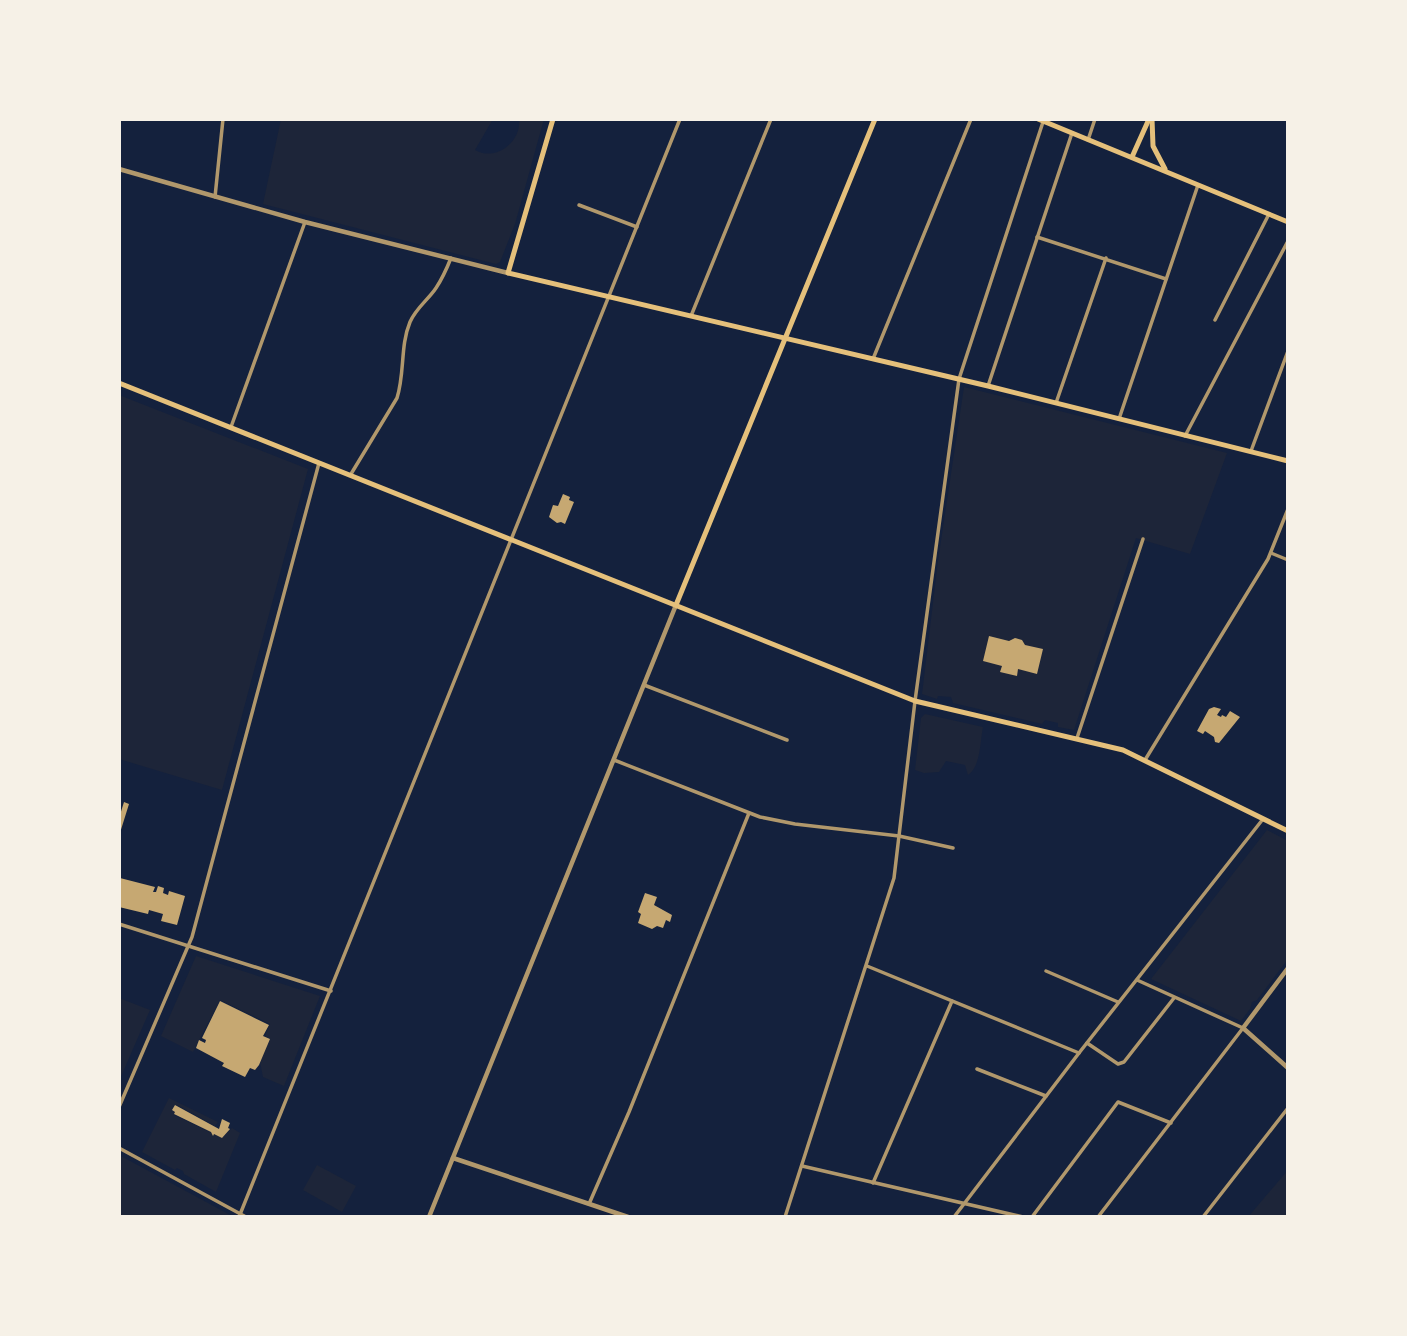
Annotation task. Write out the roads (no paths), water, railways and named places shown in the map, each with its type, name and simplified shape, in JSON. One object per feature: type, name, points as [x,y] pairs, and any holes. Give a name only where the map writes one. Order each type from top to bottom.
[{"type":"main road","points":[[552,119],[508,273],[959,379],[1288,461]]},
{"type":"main road","points":[[676,605],[875,119]]},
{"type":"main road","points":[[1132,157],[1150,119]]},
{"type":"main road","points":[[1150,119],[1153,146],[1167,172]]},
{"type":"main road","points":[[1040,120],[1288,222]]},
{"type":"main road","points":[[119,383],[915,701],[1108,745],[1145,760],[1288,831]]},
{"type":"street","points":[[215,198],[223,119]]},
{"type":"street","points":[[240,1215],[680,119]]},
{"type":"street","points":[[691,316],[771,119]]},
{"type":"street","points":[[873,359],[971,119]]},
{"type":"street","points":[[1088,140],[1095,119]]},
{"type":"street","points":[[785,1217],[890,894],[959,379],[1040,120]]},
{"type":"street","points":[[988,386],[1072,133]]},
{"type":"street","points":[[119,169],[215,198],[508,273]]},
{"type":"street","points":[[1119,420],[1198,185]]},
{"type":"street","points":[[579,205],[637,227]]},
{"type":"street","points":[[1214,320],[1269,214]]},
{"type":"street","points":[[231,428],[305,222]]},
{"type":"street","points":[[1037,237],[1166,279]]},
{"type":"street","points":[[1185,436],[1288,241]]},
{"type":"street","points":[[350,475],[397,398],[402,384],[406,335],[410,323],[415,312],[435,289],[451,258]]},
{"type":"street","points":[[1056,403],[1105,258]]},
{"type":"street","points":[[1250,452],[1288,351]]},
{"type":"street","points":[[119,1107],[190,944],[319,463]]},
{"type":"street","points":[[1145,760],[1271,553],[1288,509]]},
{"type":"street","points":[[1282,527],[1288,528]]},
{"type":"street","points":[[1077,738],[1143,539]]},
{"type":"street","points":[[1271,553],[1288,559]]},
{"type":"street","points":[[429,1217],[676,605]]},
{"type":"street","points":[[644,685],[787,740]]},
{"type":"street","points":[[614,761],[749,813],[795,824],[899,836],[953,849]]},
{"type":"street","points":[[589,1204],[629,1112],[749,813]]},
{"type":"street","points":[[954,1217],[1263,818]]},
{"type":"street","points":[[119,924],[190,944],[331,991]]},
{"type":"street","points":[[867,966],[1079,1053]]},
{"type":"street","points":[[1098,1217],[1288,968]]},
{"type":"street","points":[[1046,971],[1119,1002]]},
{"type":"street","points":[[1137,980],[1242,1028],[1288,1068]]},
{"type":"street","points":[[1087,1043],[1118,1064],[1124,1062],[1174,998]]},
{"type":"street","points":[[873,1183],[952,1001]]},
{"type":"street","points":[[977,1069],[1046,1096]]},
{"type":"street","points":[[1032,1217],[1118,1102],[1171,1123]]},
{"type":"street","points":[[1203,1217],[1288,1108]]},
{"type":"street","points":[[119,1148],[246,1217]]},
{"type":"street","points":[[453,1158],[628,1217]]},
{"type":"street","points":[[802,1166],[1022,1217]]}]
